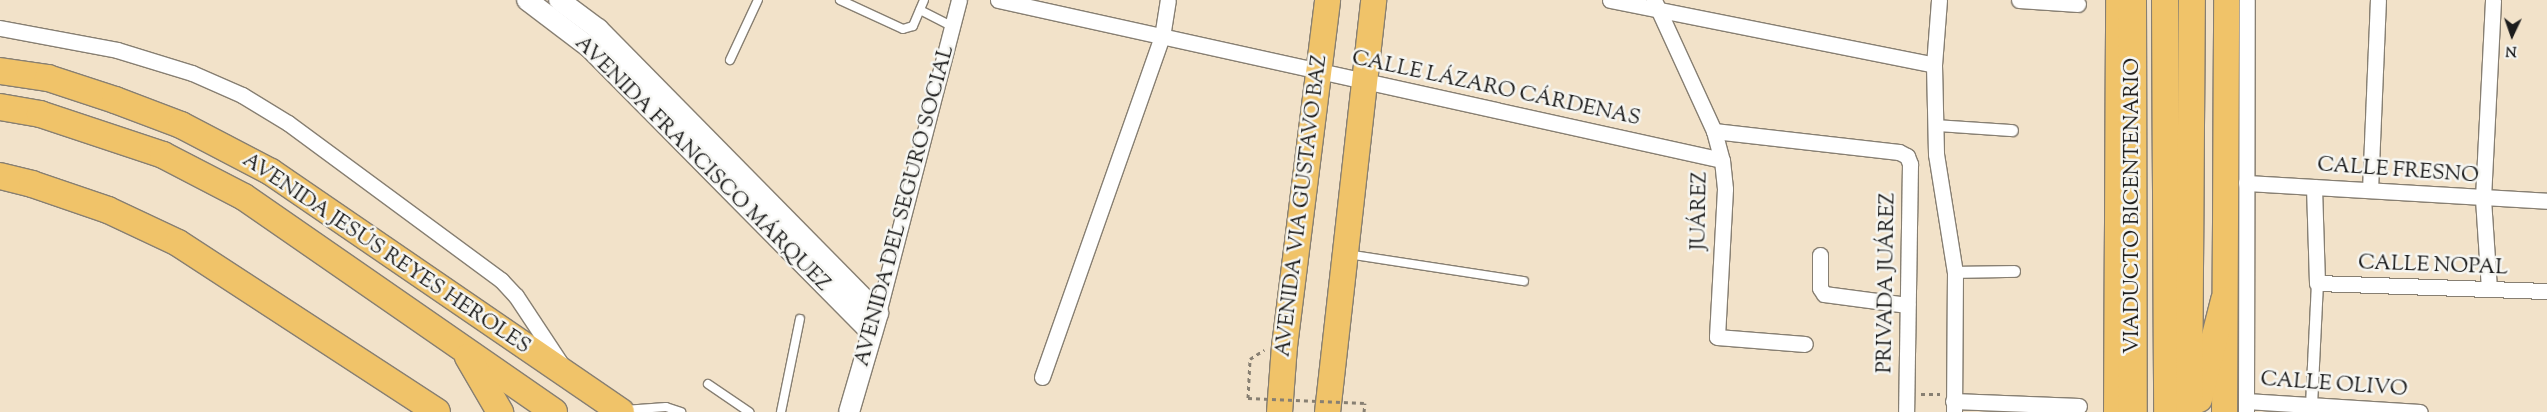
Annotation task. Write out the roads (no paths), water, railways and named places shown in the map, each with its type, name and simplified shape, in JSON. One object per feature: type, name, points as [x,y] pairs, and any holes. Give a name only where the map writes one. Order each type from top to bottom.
[{"type":"highway","name":"VIADUCTO BICENTENARIO","points":[[2132,0],[2133,412]]},
{"type":"highway","points":[[2165,0],[2167,412]]},
{"type":"highway","points":[[2189,412],[2192,0]]},
{"type":"highway","name":"AVENIDA JESÚS REYES HEROLES","points":[[0,71],[48,78],[115,100],[181,125],[271,172],[620,411]]},
{"type":"highway","name":"AVENIDA JESÚS REYES HEROLES","points":[[0,107],[40,114],[163,155],[244,197],[554,412]]},
{"type":"highway","points":[[0,176],[32,184],[108,210],[178,243],[438,412]]},
{"type":"highway","points":[[2196,412],[2224,300]]},
{"type":"highway","points":[[464,350],[500,412]]},
{"type":"main road","name":"AVENIDA VIA GUSTAVO BAZ","points":[[1279,412],[1284,346],[1327,0]]},
{"type":"main road","points":[[1327,412],[1374,0]]},
{"type":"main road","points":[[2116,412],[2118,0]]},
{"type":"main road","points":[[2224,412],[2226,0]]},
{"type":"street","name":"AVENIDA FRANCISCO MÁRQUEZ","points":[[559,0],[598,28],[878,313]]},
{"type":"street","name":"AVENIDA DEL SEGURO SOCIAL","points":[[849,412],[878,313],[959,0]]},
{"type":"street","name":"CALLE LÁZARO CÁRDENAS","points":[[998,0],[1722,160]]},
{"type":"street","points":[[1042,377],[1162,37],[1168,0]]},
{"type":"street","points":[[1610,0],[1656,5],[1934,65]]},
{"type":"street","points":[[1939,0],[1934,65],[1936,154],[1955,272],[1953,406],[2080,406]]},
{"type":"street","points":[[2028,0],[2078,4]]},
{"type":"street","points":[[2246,406],[2247,0]]},
{"type":"street","points":[[2370,190],[2378,0]]},
{"type":"street","points":[[2489,289],[2484,198],[2493,0]]},
{"type":"street","name":"AVENIDA FRANCISCO MÁRQUEZ","points":[[532,2],[589,47],[872,333]]},
{"type":"street","name":"JUÁREZ","points":[[1656,5],[1714,131],[1722,160],[1725,189],[1717,337],[1805,344]]},
{"type":"street","points":[[0,28],[116,50],[192,73],[242,95],[288,124],[501,280],[516,296],[570,378]]},
{"type":"street","points":[[1936,125],[2012,130]]},
{"type":"street","name":"PRIVADA JUÁREZ","points":[[1714,131],[1899,152],[1907,156],[1910,164],[1906,412]]},
{"type":"street","name":"CALLE FRESNO","points":[[2246,183],[2547,201]]},
{"type":"street","points":[[2311,409],[2318,283],[2314,187]]},
{"type":"street","points":[[1820,255],[1821,292],[1908,305]]},
{"type":"street","points":[[1955,272],[2014,271]]},
{"type":"street","name":"CALLE NOPAL","points":[[2318,283],[2547,291]]},
{"type":"street","name":"CALLE OLIVO","points":[[2246,406],[2420,412]]},
{"type":"lane","points":[[730,60],[758,0]]},
{"type":"lane","points":[[840,0],[903,29],[913,26],[924,0]]},
{"type":"lane","points":[[920,10],[952,26]]},
{"type":"lane","points":[[1346,254],[1524,281]]},
{"type":"lane","points":[[780,412],[800,319]]},
{"type":"lane","points":[[708,384],[749,412]]},
{"type":"lane","points":[[620,411],[666,407],[681,412]]}]
